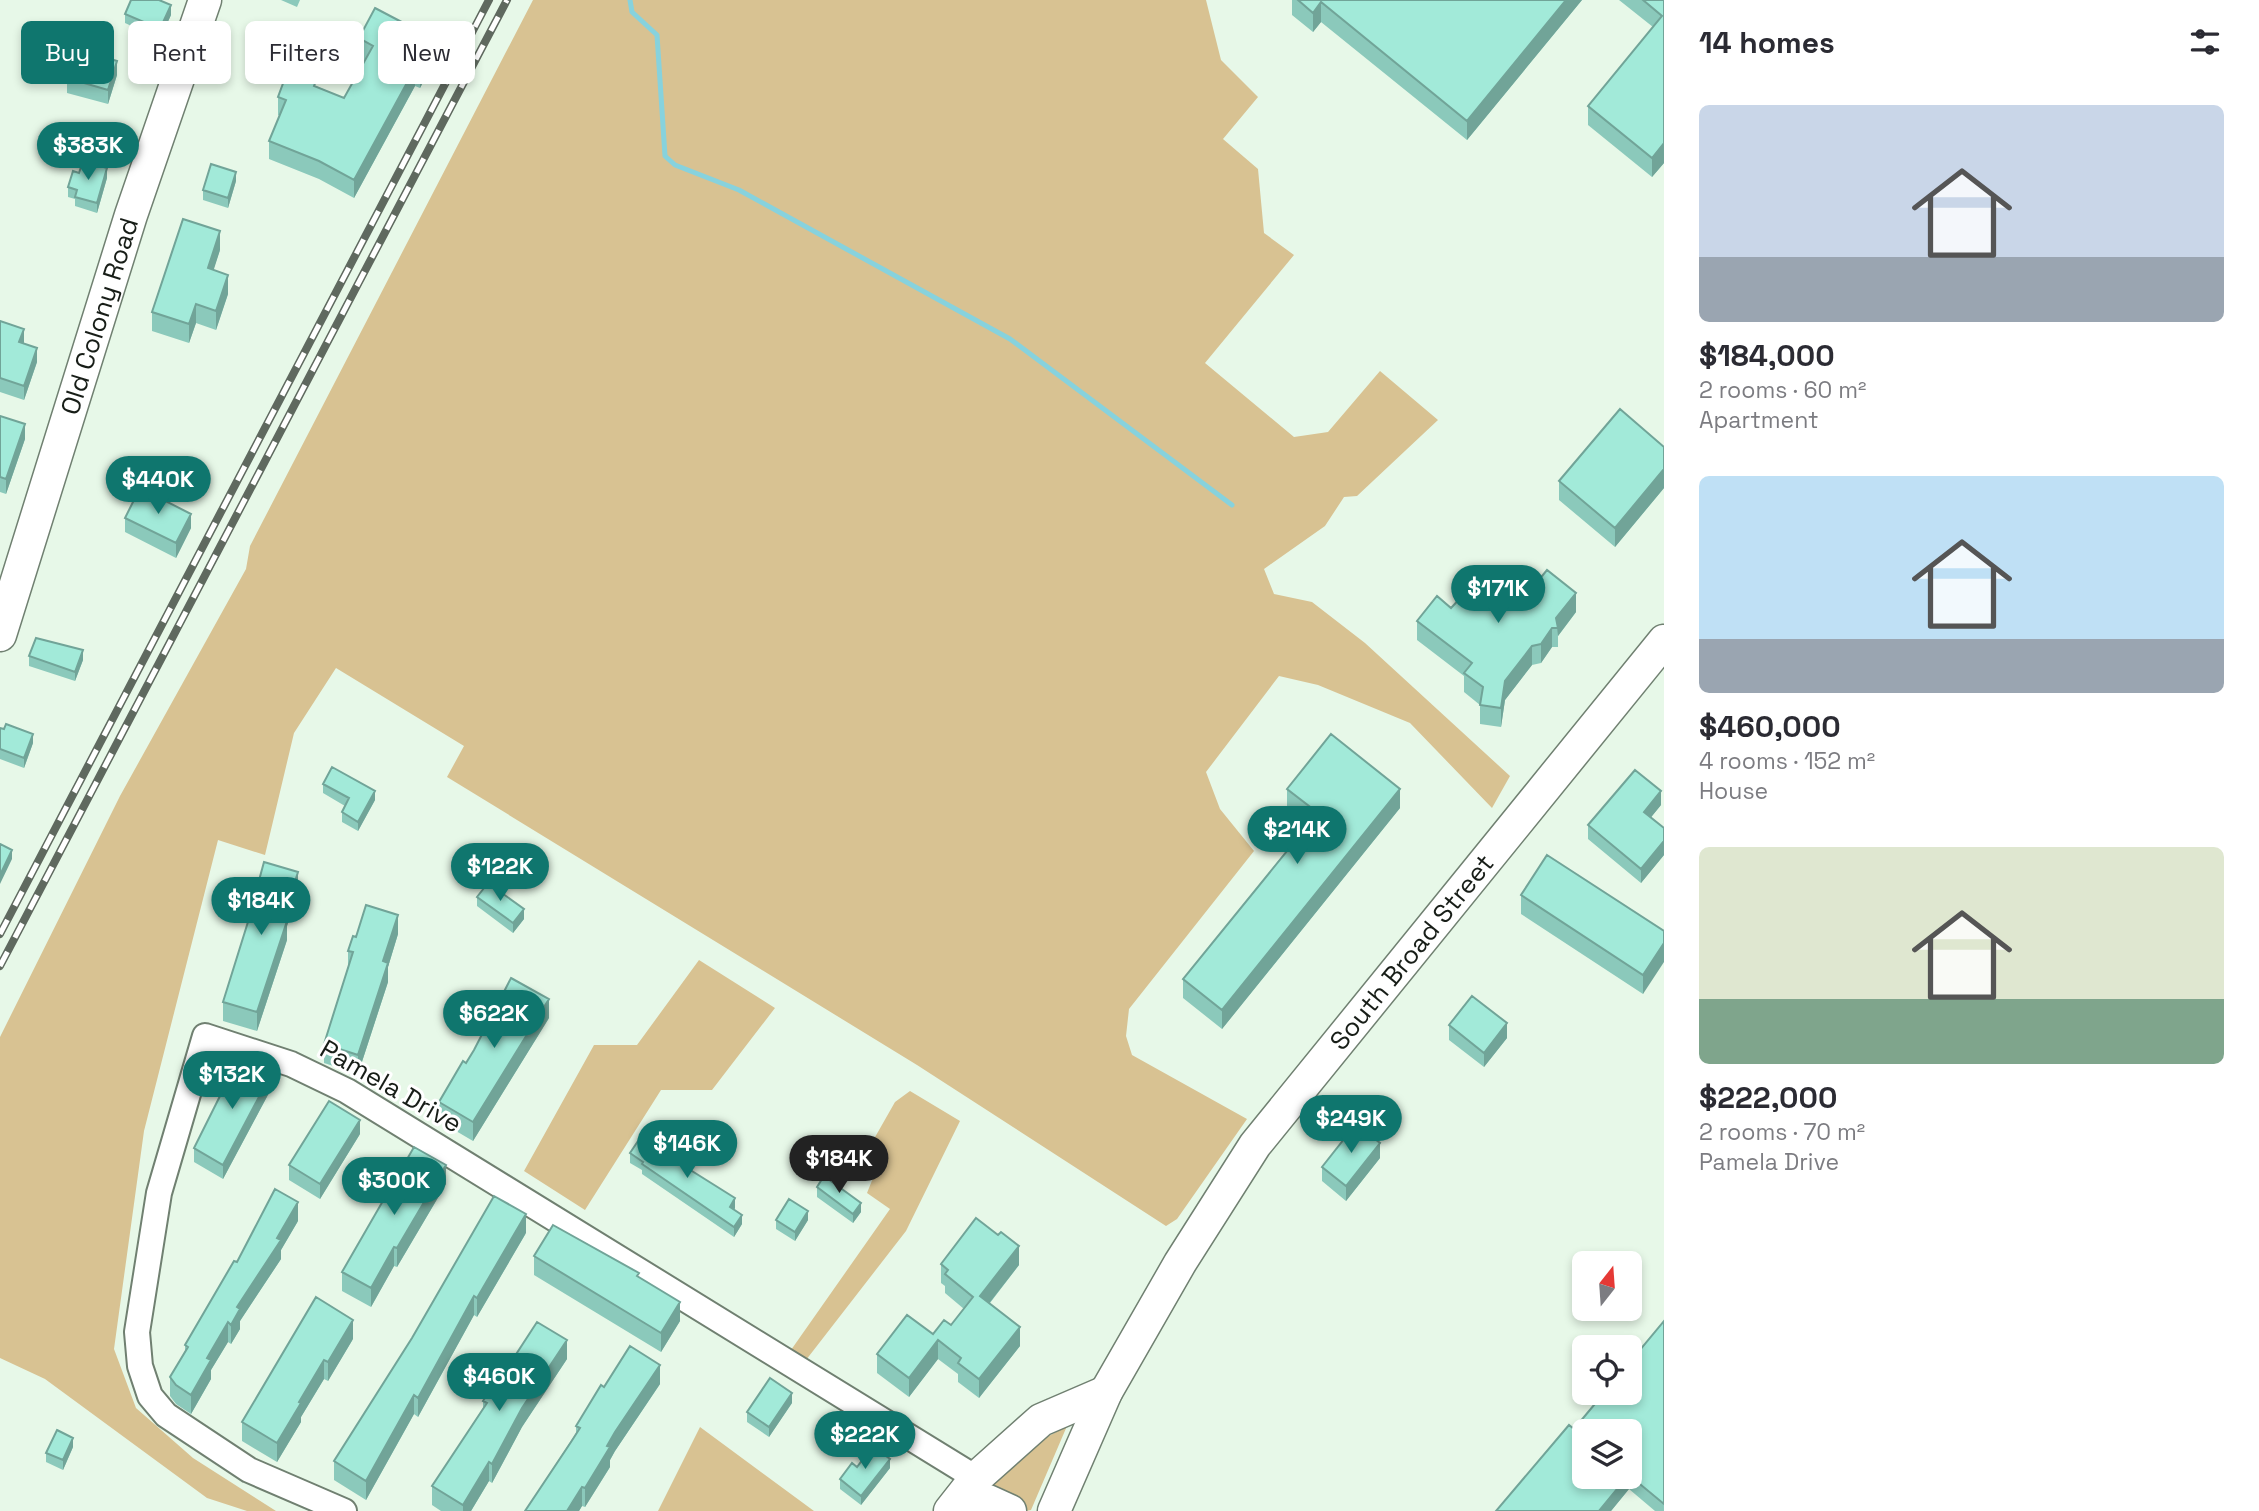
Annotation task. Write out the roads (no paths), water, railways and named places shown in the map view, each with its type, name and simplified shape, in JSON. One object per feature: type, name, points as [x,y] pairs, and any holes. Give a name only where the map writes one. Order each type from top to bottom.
[{"type":"main road","name":"Old Colony Road","points":[[0,635],[171,91],[205,0]]},
{"type":"main road","name":"South Broad Street","points":[[1054,1511],[1107,1392],[1180,1263],[1255,1145],[1664,641]]},
{"type":"main road","points":[[962,1496],[1041,1420],[1107,1392]]},
{"type":"main road","points":[[962,1496],[988,1501],[1010,1511]]},
{"type":"street","name":"Pamela Drive","points":[[344,1511],[249,1470],[166,1415],[150,1396],[140,1366],[137,1332],[159,1193],[205,1036],[291,1064],[347,1091],[962,1496]]},
{"type":"waterway","points":[[630,0],[632,12],[657,35],[665,156],[675,165],[739,190],[1010,339],[1232,505]]},
{"type":"railway","points":[[0,934],[489,0]]},
{"type":"railway","points":[[0,966],[507,0]]}]
